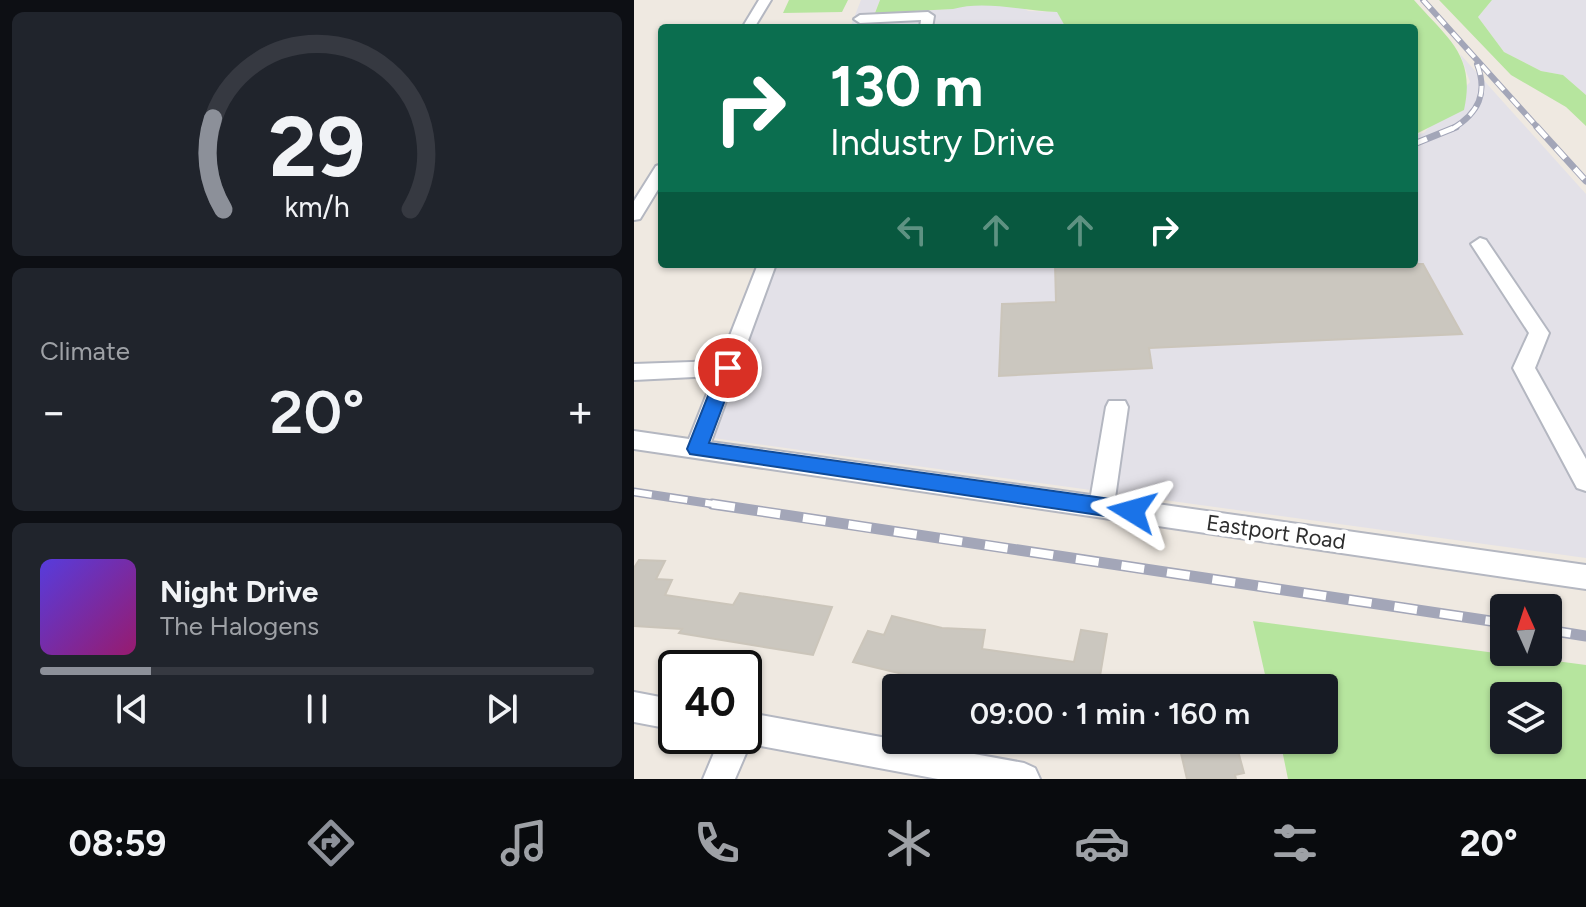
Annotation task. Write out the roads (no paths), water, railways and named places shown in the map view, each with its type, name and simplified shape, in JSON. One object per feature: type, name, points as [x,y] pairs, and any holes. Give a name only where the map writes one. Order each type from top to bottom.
[{"type":"street","points":[[750,24],[765,0]]},
{"type":"street","points":[[867,0],[858,24],[928,16],[927,24]]},
{"type":"street","points":[[634,215],[658,176]]},
{"type":"street","points":[[1480,244],[1539,333],[1524,368],[1586,481]]},
{"type":"street","points":[[697,449],[766,268]]},
{"type":"street","points":[[634,372],[728,368]]},
{"type":"street","points":[[1101,507],[1117,407]]},
{"type":"street","name":"Eastport Road","points":[[634,440],[1586,577]]},
{"type":"street","points":[[634,707],[658,712]]},
{"type":"street","points":[[762,730],[1024,779]]},
{"type":"street","points":[[719,779],[729,754]]},
{"type":"railway","points":[[1423,0],[1539,129]]},
{"type":"railway","points":[[1453,128],[1469,116],[1479,101],[1482,84],[1477,64]]},
{"type":"railway","points":[[1537,127],[1586,181]]},
{"type":"railway","points":[[1418,142],[1453,128]]},
{"type":"railway","points":[[634,492],[726,506]]},
{"type":"railway","points":[[712,504],[1490,621]]},
{"type":"railway","points":[[1562,632],[1586,636]]}]
